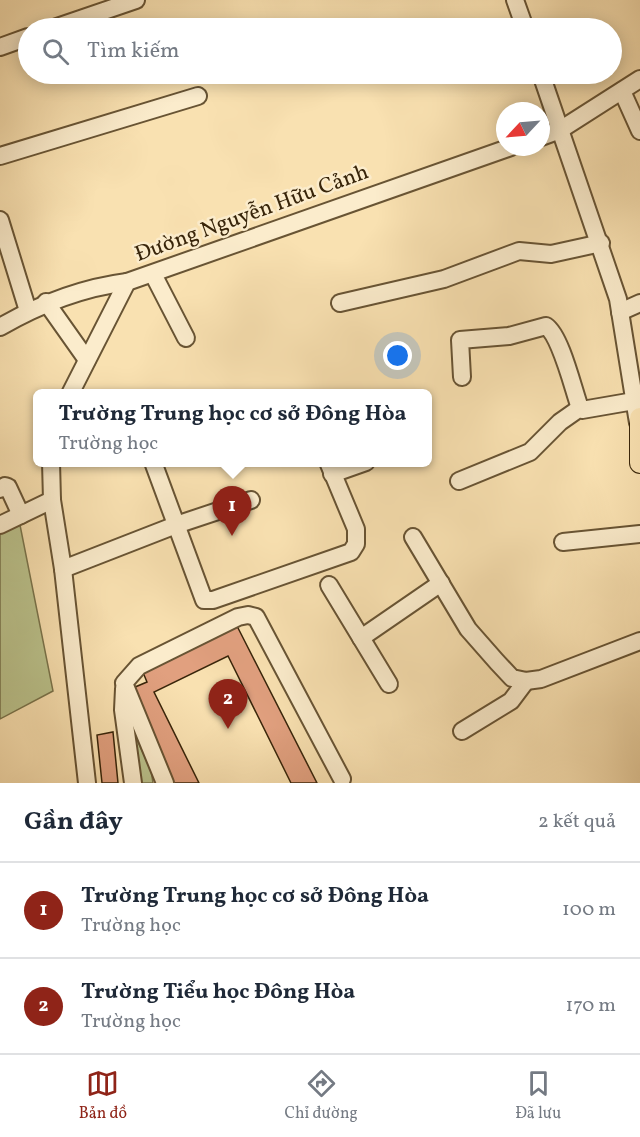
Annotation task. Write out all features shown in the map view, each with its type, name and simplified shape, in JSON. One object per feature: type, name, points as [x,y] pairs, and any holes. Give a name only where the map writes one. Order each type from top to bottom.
[{"type":"main road","points":[[638,416],[640,463]]},
{"type":"street","points":[[83,18],[136,0]]},
{"type":"street","points":[[515,0],[521,18]]},
{"type":"street","points":[[0,47],[18,41]]},
{"type":"street","points":[[550,134],[560,130],[640,79]]},
{"type":"street","points":[[462,376],[460,340],[509,336],[546,326],[552,331],[559,346],[582,410],[638,416],[620,312],[601,243],[544,84]]},
{"type":"street","points":[[622,91],[640,131]]},
{"type":"street","points":[[0,156],[198,96]]},
{"type":"street","name":"Đường Nguyễn Hữu Cảnh","points":[[72,389],[127,282],[496,152]]},
{"type":"street","points":[[0,220],[28,311]]},
{"type":"street","points":[[340,303],[444,279],[519,251],[551,254],[601,243]]},
{"type":"street","points":[[153,274],[186,338]]},
{"type":"street","points":[[0,327],[46,302],[102,285],[127,282]]},
{"type":"street","points":[[46,302],[87,360]]},
{"type":"street","points":[[620,312],[640,303]]},
{"type":"street","points":[[459,481],[530,452],[560,422],[580,408]]},
{"type":"street","points":[[51,467],[52,500],[63,569],[87,783]]},
{"type":"street","points":[[155,467],[204,600],[213,600],[336,560],[351,552],[356,544],[356,530],[330,468]]},
{"type":"street","points":[[0,489],[5,486],[8,488],[21,515]]},
{"type":"street","points":[[0,525],[52,500]]},
{"type":"street","points":[[63,569],[177,525],[251,500]]},
{"type":"street","points":[[563,542],[640,534]]},
{"type":"street","points":[[413,537],[468,629],[512,678],[526,681],[541,679],[640,641]]},
{"type":"street","points":[[360,638],[441,583]]},
{"type":"street","points":[[329,585],[389,684]]},
{"type":"street","points":[[133,783],[123,710],[124,683],[139,666],[237,617],[248,615],[256,617],[342,779]]},
{"type":"street","points":[[462,731],[511,700],[526,681]]},
{"type":"street","points":[[124,683],[165,783]]},
{"type":"green space","points":[[19,520],[53,691],[0,719],[0,530]]},
{"type":"green space","points":[[131,727],[151,770],[153,783],[133,783]]},
{"type":"building","points":[[237,626],[317,783],[291,783],[228,656],[154,692],[199,783],[173,783],[128,690],[147,682],[142,670]]},
{"type":"building","points":[[113,732],[118,783],[102,783],[97,735]]},
{"type":"place","name":"Trường Trung học cơ sở Đông Hòa","points":[[232,536]]},
{"type":"place","name":"Trường Tiểu học Đông Hòa","points":[[228,729]]}]
